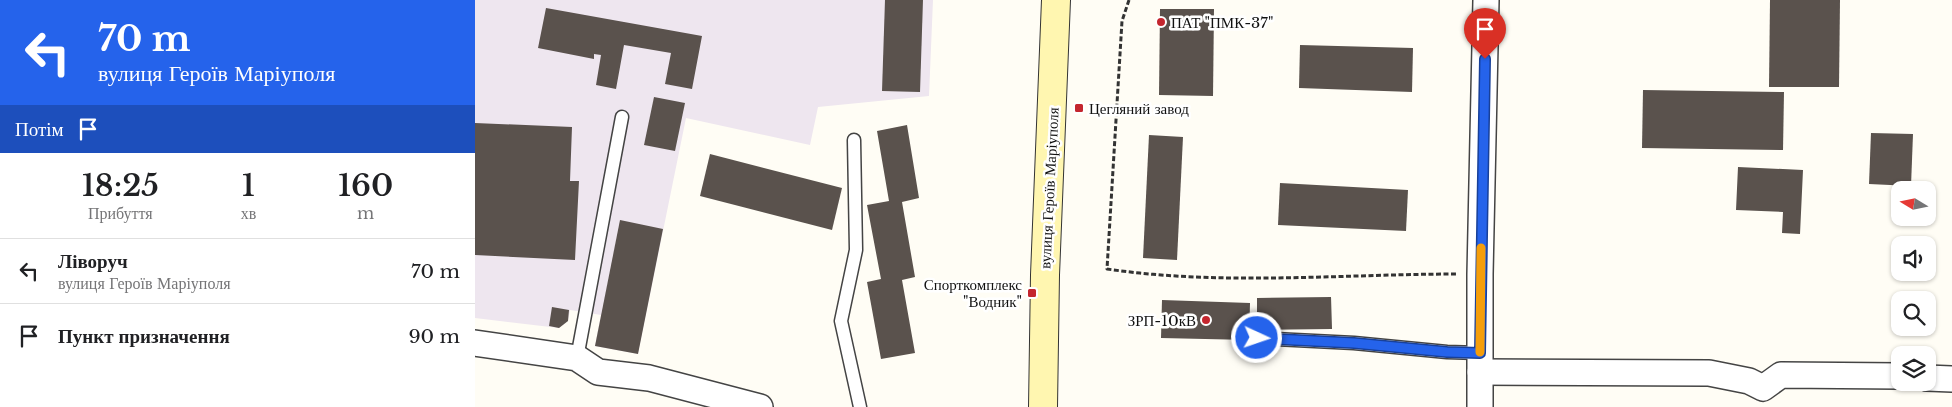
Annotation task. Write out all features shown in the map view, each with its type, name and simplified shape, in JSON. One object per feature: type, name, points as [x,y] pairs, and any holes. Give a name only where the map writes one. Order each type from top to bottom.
[{"type":"main road","name":"вулиця Героїв Маріуполя","points":[[1043,407],[1045,275],[1056,0]]},
{"type":"street","points":[[1480,407],[1480,274],[1486,0]]},
{"type":"street","points":[[475,343],[577,358],[599,372],[649,378],[760,407]]},
{"type":"street","points":[[1480,362],[1709,373],[1749,381],[1764,398],[1781,375],[1891,376]]},
{"type":"street","points":[[1936,378],[1952,379]]},
{"type":"lane","points":[[577,358],[623,117]]},
{"type":"lane","points":[[855,140],[856,250],[841,321],[860,407]]},
{"type":"lane","points":[[1257,338],[1354,343],[1447,352],[1480,362]]},
{"type":"path","points":[[1129,0],[1122,21],[1107,269],[1153,275],[1264,278],[1377,274],[1480,274]]},
{"type":"shaded area","points":[[475,0],[933,0],[929,96],[818,107],[810,145],[686,118],[638,354],[595,346],[601,315],[570,310],[568,321],[559,328],[475,318]]},
{"type":"building","points":[[885,0],[923,0],[920,92],[882,91]]},
{"type":"building","points":[[1770,0],[1840,0],[1839,87],[1769,87]]},
{"type":"building","points":[[546,8],[702,36],[692,89],[665,84],[671,53],[624,45],[616,89],[596,85],[601,55],[594,54],[594,59],[538,48]]},
{"type":"building","points":[[1160,9],[1214,9],[1213,96],[1159,95]]},
{"type":"building","points":[[1300,45],[1413,48],[1412,92],[1299,88]]},
{"type":"building","points":[[1643,90],[1784,92],[1783,150],[1642,148]]},
{"type":"building","points":[[654,97],[685,103],[675,151],[644,145]]},
{"type":"building","points":[[475,123],[572,127],[570,181],[579,181],[575,260],[475,255]]},
{"type":"building","points":[[907,125],[919,198],[902,202],[915,277],[902,280],[915,353],[881,359],[867,282],[881,279],[867,205],[889,201],[877,131]]},
{"type":"building","points":[[1871,133],[1913,134],[1911,181],[1891,181],[1891,185],[1869,184]]},
{"type":"building","points":[[1149,135],[1183,137],[1177,260],[1143,258]]},
{"type":"building","points":[[710,154],[842,188],[832,230],[700,196]]},
{"type":"building","points":[[1738,167],[1803,170],[1800,234],[1782,233],[1783,212],[1736,210]]},
{"type":"building","points":[[1280,183],[1408,190],[1406,231],[1278,225]]},
{"type":"building","points":[[620,220],[663,229],[638,354],[595,346]]},
{"type":"building","points":[[1331,297],[1332,329],[1257,330],[1257,298]]},
{"type":"building","name":"ЗРП-10кВ","points":[[1162,300],[1250,303],[1249,340],[1161,338]]},
{"type":"building","points":[[552,307],[569,310],[568,321],[559,328],[549,326]]},
{"type":"slow traffic","points":[[1480,352],[1481,248]]},
{"type":"place","name":"ПАТ \"ПМК-37\"","points":[[1161,22]]},
{"type":"place","name":"Цегляний завод","points":[[1079,108]]},
{"type":"place","name":"Спорткомплекс \"Водник\"","points":[[1032,293]]},
{"type":"place","name":"ЗРП-10кВ","points":[[1206,320]]},
{"type":"route","points":[[1257,338],[1354,343],[1447,352],[1480,353],[1485,59]]}]
